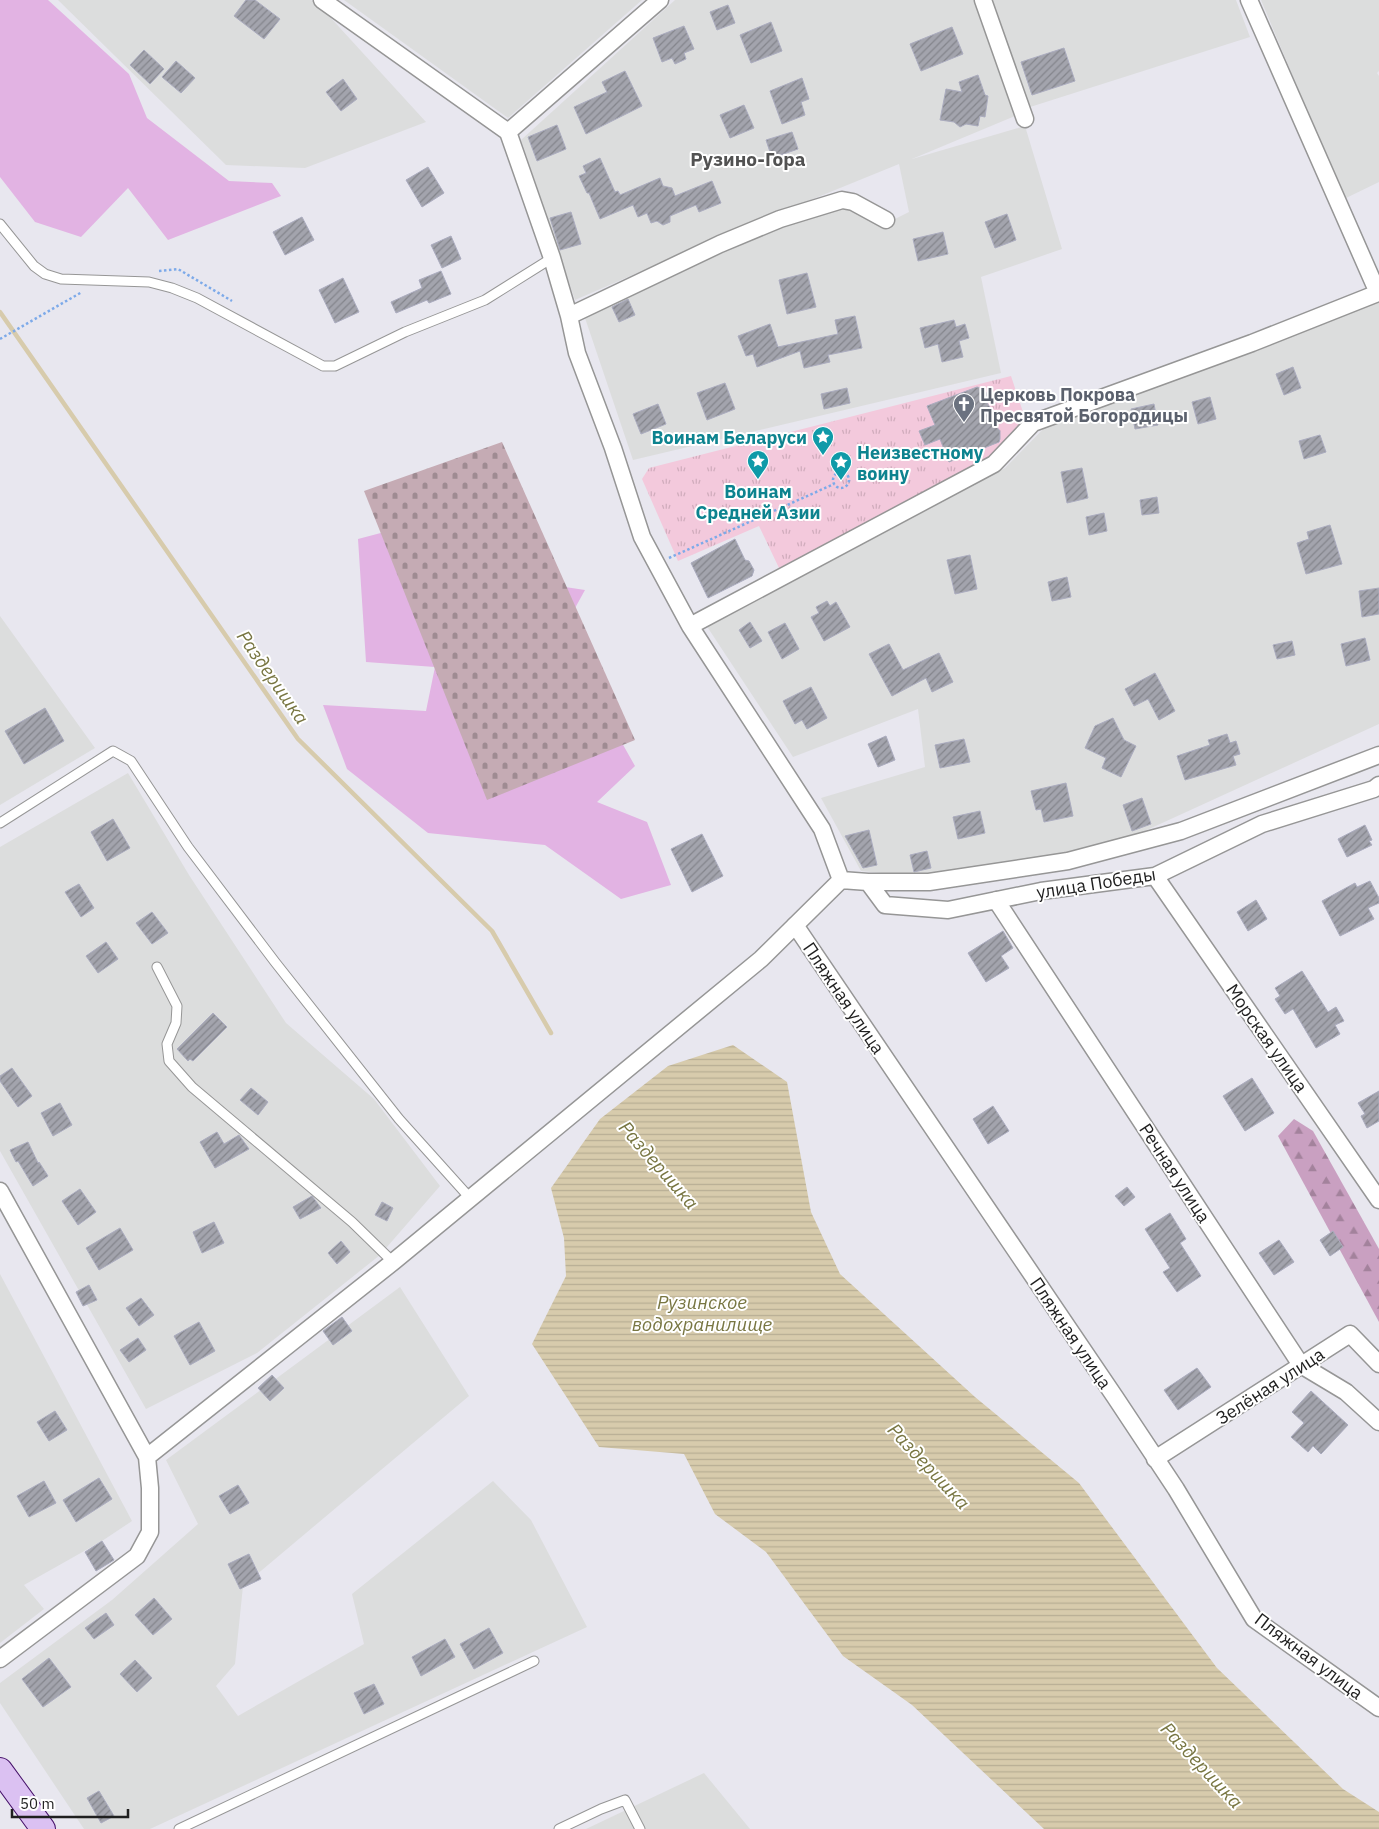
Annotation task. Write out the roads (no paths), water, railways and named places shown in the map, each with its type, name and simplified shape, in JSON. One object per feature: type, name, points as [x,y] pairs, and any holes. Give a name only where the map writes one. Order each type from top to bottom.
[{"type":"main road","points":[[0,1770],[43,1829]]},
{"type":"street","points":[[322,0],[508,132],[552,258],[569,316],[577,353],[613,448],[642,537],[690,626],[822,829],[841,880]]},
{"type":"street","points":[[508,132],[660,0]]},
{"type":"street","points":[[983,0],[1025,119]]},
{"type":"street","points":[[690,626],[994,464],[1033,424],[1252,344],[1379,293],[1249,0]]},
{"type":"street","points":[[569,316],[720,244],[780,219],[842,200],[853,202],[886,220]]},
{"type":"street","points":[[147,1457],[393,1262],[761,959],[841,880],[929,882],[1068,861],[1181,831],[1379,755]]},
{"type":"street","name":"улица Победы","points":[[868,882],[885,905],[948,910],[1041,891],[1155,876],[1262,824],[1377,790]]},
{"type":"street","name":"Морская улица","points":[[1155,876],[1379,1200]]},
{"type":"street","name":"Речная улица","points":[[996,900],[1301,1365],[1346,1392],[1379,1422]]},
{"type":"street","name":"Пляжная улица","points":[[795,925],[1155,1459],[1254,1619],[1379,1708]]},
{"type":"street","points":[[0,1191],[147,1457],[150,1488],[150,1532],[138,1556],[0,1659]]},
{"type":"street","name":"Зелёная улица","points":[[1155,1459],[1350,1334],[1379,1364]]},
{"type":"lane","points":[[0,224],[34,266],[45,274],[61,279],[149,282],[172,288],[197,298],[323,366],[335,366],[405,332],[485,300],[552,258]]},
{"type":"lane","points":[[0,822],[113,750],[130,762],[188,847],[275,962],[399,1119],[470,1198]]},
{"type":"lane","points":[[157,966],[177,1006],[176,1023],[167,1044],[169,1061],[192,1087],[352,1222],[393,1262]]},
{"type":"lane","points":[[179,1829],[534,1662]]},
{"type":"lane","points":[[558,1829],[625,1800],[640,1829]]},
{"type":"water","name":"Рузинское водохранилище","points":[[733,1045],[787,1082],[811,1212],[840,1274],[975,1397],[1079,1483],[1217,1668],[1343,1789],[1379,1812],[1379,1829],[1044,1829],[912,1705],[843,1656],[766,1552],[715,1514],[684,1454],[599,1447],[532,1344],[566,1276],[564,1238],[551,1188],[600,1119],[668,1066]]},
{"type":"waterway","name":"Раздеришка","points":[[0,312],[298,739],[492,931],[551,1033]]},
{"type":"place","name":"Церковь Покрова Пресвятой Богородицы","points":[[964,423]]},
{"type":"place","name":"Воинам Беларуси","points":[[823,456]]},
{"type":"place","name":"Воинам Средней Азии","points":[[758,480]]},
{"type":"place","name":"Неизвестному воину","points":[[841,481]]},
{"type":"district","name":"Рузино-Гора","points":[[748,159]]}]
